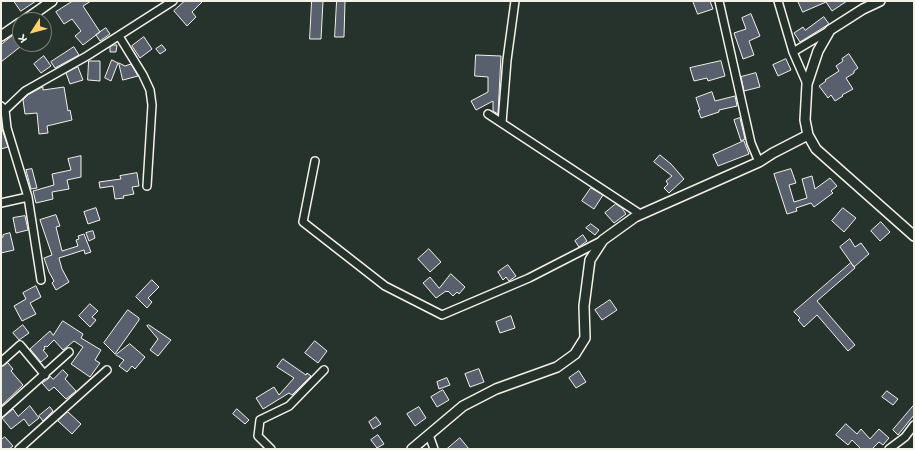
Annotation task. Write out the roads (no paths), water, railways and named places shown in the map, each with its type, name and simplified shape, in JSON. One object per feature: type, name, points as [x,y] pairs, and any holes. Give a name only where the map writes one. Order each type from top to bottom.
[{"type":"street","points":[[36,12],[52,1]]},
{"type":"street","points":[[41,280],[28,197],[7,128],[3,108],[25,91],[119,36],[173,1]]},
{"type":"street","points":[[502,123],[515,1]]},
{"type":"street","points":[[719,1],[751,143],[759,162]]},
{"type":"street","points":[[778,1],[793,52],[807,84]]},
{"type":"street","points":[[793,52],[862,9],[880,1]]},
{"type":"street","points":[[1,36],[12,28]]},
{"type":"street","points":[[830,30],[818,51],[807,84],[805,120],[808,135],[816,149],[914,236]]},
{"type":"street","points":[[119,36],[143,75],[150,90],[152,105],[147,186]]},
{"type":"street","points":[[488,114],[640,214]]},
{"type":"street","points":[[315,161],[303,222],[384,286],[442,315],[529,278],[603,240],[634,217],[759,162],[808,135]]},
{"type":"street","points":[[1,203],[28,197]]},
{"type":"street","points":[[412,449],[463,406],[496,389],[557,367],[575,354],[585,338],[584,306],[590,260],[603,240]]},
{"type":"street","points":[[1,362],[20,345],[45,375]]},
{"type":"street","points":[[1,413],[69,352]]},
{"type":"street","points":[[19,449],[107,370]]},
{"type":"street","points":[[271,449],[258,436],[260,420],[288,406],[324,370]]},
{"type":"street","points":[[889,449],[905,437],[914,425]]},
{"type":"street","points":[[429,435],[434,449]]}]
